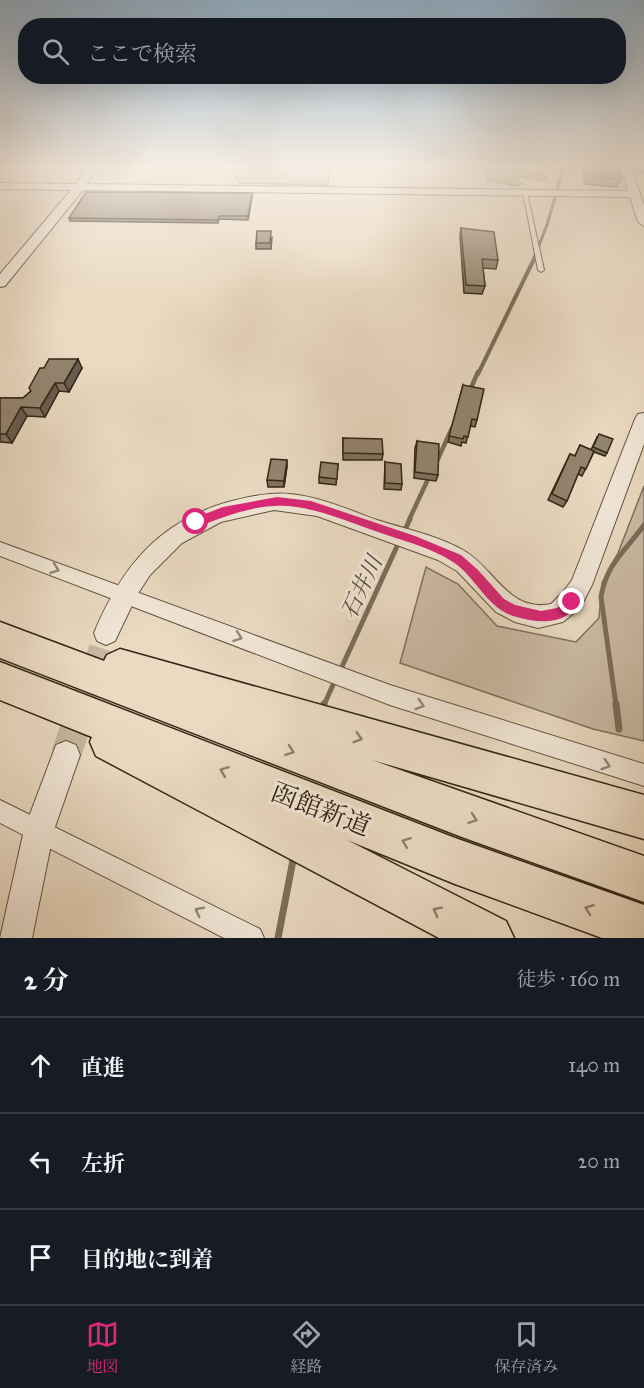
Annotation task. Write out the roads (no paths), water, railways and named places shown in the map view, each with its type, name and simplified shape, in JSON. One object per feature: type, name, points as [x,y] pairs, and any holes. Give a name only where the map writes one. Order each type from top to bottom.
[{"type":"highway","points":[[0,632],[244,705],[644,817]]},
{"type":"highway","name":"函館新道","points":[[0,640],[462,815],[644,879]]},
{"type":"highway","points":[[0,681],[161,770],[489,938]]},
{"type":"highway","name":"函館新道","points":[[0,681],[455,861],[644,929]]},
{"type":"street","points":[[0,283],[61,210]]},
{"type":"street","points":[[106,633],[123,595],[140,570],[164,545],[196,522],[223,511],[277,501],[331,511],[415,540],[457,558],[500,603],[513,610],[541,617],[560,613],[572,602],[581,585],[644,419]]},
{"type":"street","points":[[0,549],[390,695],[644,775]]},
{"type":"street","points":[[15,938],[39,830],[66,755]]},
{"type":"street","points":[[0,811],[251,938]]},
{"type":"lane","points":[[528,210],[541,270]]},
{"type":"waterway","name":"石井川","points":[[534,258],[551,210]]},
{"type":"waterway","name":"石井川","points":[[478,374],[535,257]]},
{"type":"waterway","name":"石井川","points":[[470,390],[478,372]]},
{"type":"waterway","name":"石井川","points":[[437,461],[452,428]]},
{"type":"waterway","name":"石井川","points":[[409,520],[429,477]]},
{"type":"waterway","name":"石井川","points":[[404,532],[410,519]]},
{"type":"waterway","points":[[616,705],[601,597],[612,566],[644,525]]},
{"type":"waterway","name":"石井川","points":[[340,671],[399,542]]},
{"type":"waterway","name":"石井川","points":[[324,705],[336,678]]},
{"type":"waterway","name":"石井川","points":[[321,711],[324,704]]},
{"type":"waterway","points":[[616,704],[619,729]]},
{"type":"waterway","name":"石井川","points":[[278,938],[294,855]]},
{"type":"tunnel","points":[[82,705],[106,633]]},
{"type":"tunnel","points":[[66,755],[83,704]]}]
